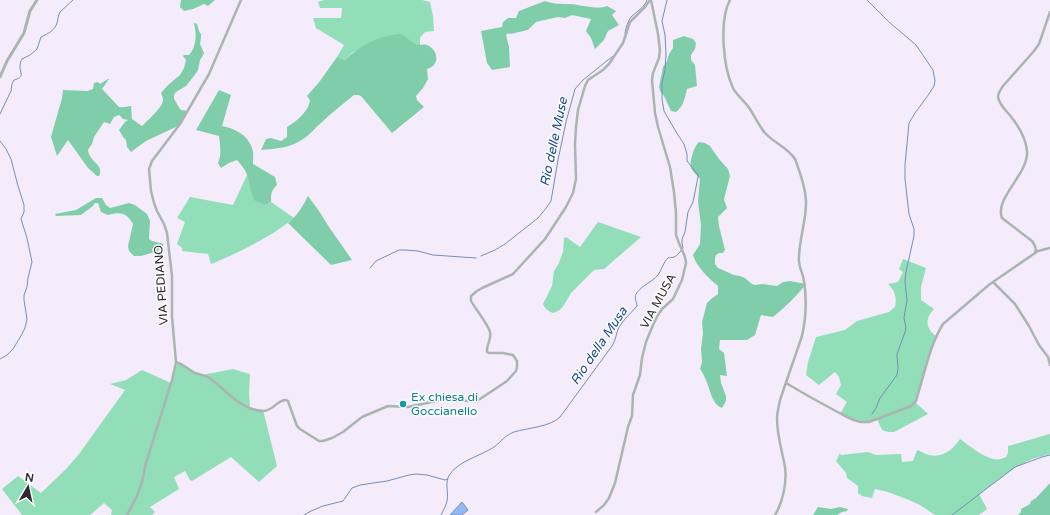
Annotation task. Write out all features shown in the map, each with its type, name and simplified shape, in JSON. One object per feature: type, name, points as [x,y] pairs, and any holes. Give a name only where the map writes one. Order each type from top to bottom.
[{"type":"street","points":[[0,77],[7,61],[24,33],[30,11],[38,0]]},
{"type":"street","name":"VIA PEDIANO","points":[[127,515],[137,496],[149,450],[172,380],[176,362],[172,317],[172,276],[167,233],[154,203],[151,191],[149,169],[152,161],[180,124],[209,74],[241,0]]},
{"type":"street","points":[[176,362],[181,363],[195,372],[205,375],[235,400],[254,409],[268,410],[275,407],[281,401],[288,401],[297,426],[319,441],[327,440],[344,432],[366,415],[388,406],[408,407],[442,400],[476,401],[508,381],[516,371],[517,361],[513,355],[510,354],[487,352],[490,331],[471,301],[471,296],[482,288],[513,274],[518,270],[545,239],[571,200],[576,179],[575,144],[577,118],[585,86],[588,80],[600,73],[609,64],[623,43],[630,22],[651,0]]},
{"type":"street","name":"VIA MUSA","points":[[596,512],[607,502],[614,487],[632,416],[633,395],[640,375],[646,342],[658,315],[672,299],[682,280],[686,263],[676,235],[676,213],[670,167],[655,112],[652,80],[653,73],[659,61],[660,53],[658,34],[651,0]]},
{"type":"street","points":[[730,0],[727,5],[724,20],[724,51],[731,82],[735,91],[749,108],[763,130],[769,137],[792,154],[795,159],[806,198],[798,259],[804,279],[807,298],[802,336],[780,400],[777,416],[777,426],[785,468],[785,476],[783,500],[775,515]]},
{"type":"street","points":[[1042,250],[1035,246],[1032,241],[1002,218],[1000,214],[1003,201],[1024,166],[1027,159],[1027,152],[1026,143],[998,98],[999,92],[1003,86],[1039,44],[1050,12]]},
{"type":"street","points":[[1034,254],[1036,250],[1035,246]]},
{"type":"street","points":[[786,383],[845,416],[861,422],[869,422],[911,406],[916,401],[938,333],[944,324],[993,282],[1034,254],[1050,248]]},
{"type":"street","points":[[993,282],[1015,304],[1039,345],[1048,357],[1050,365]]},
{"type":"green space","points":[[181,0],[215,0],[208,6],[204,4],[184,11],[180,7]]},
{"type":"green space","points":[[324,0],[422,0],[430,2],[434,31],[425,32],[420,38],[420,45],[417,45],[405,36],[353,52],[345,60],[337,57],[344,45],[316,28],[313,18],[341,18],[342,8],[320,8],[318,2]]},
{"type":"green space","points":[[545,1],[594,7],[607,6],[616,11],[612,15],[619,25],[608,31],[604,40],[595,49],[591,38],[586,31],[591,19],[572,15],[565,18],[558,17],[536,22],[528,30],[510,34],[508,33],[506,35],[509,47],[510,67],[492,70],[487,63],[481,31],[502,27],[503,22],[508,18],[516,18],[519,11]]},
{"type":"green space","points":[[195,23],[197,24],[201,34],[200,44],[204,53],[200,60],[198,70],[194,76],[186,86],[174,95],[174,99],[180,109],[188,111],[180,125],[146,141],[131,152],[127,147],[126,140],[119,130],[128,120],[123,119],[119,115],[114,117],[110,124],[104,122],[94,137],[88,150],[100,170],[99,176],[88,168],[68,140],[57,156],[51,137],[63,90],[87,91],[93,89],[94,83],[98,82],[100,84],[109,79],[102,89],[119,107],[131,106],[132,119],[142,126],[162,103],[163,100],[161,93],[180,75],[184,68],[186,60],[183,56],[189,55],[194,45],[196,36]]},
{"type":"green space","points":[[400,34],[417,45],[427,45],[431,47],[436,54],[436,61],[434,65],[427,69],[428,79],[416,96],[417,100],[424,107],[392,133],[361,96],[354,95],[303,139],[286,147],[261,150],[266,139],[271,138],[281,141],[287,137],[287,127],[305,112],[310,100],[307,96],[337,57],[345,60],[370,42],[384,37]]},
{"type":"green space","points":[[684,36],[693,39],[696,43],[695,49],[691,55],[691,60],[695,65],[697,86],[687,89],[682,105],[676,112],[671,111],[659,87],[663,67],[673,48],[673,40]]},
{"type":"green space","points":[[219,90],[231,95],[222,126],[236,130],[244,136],[252,148],[253,164],[275,177],[277,185],[272,192],[271,202],[265,205],[254,200],[247,174],[237,160],[221,168],[218,163],[220,153],[219,136],[196,130]]},
{"type":"green space","points":[[699,142],[710,146],[728,169],[730,176],[724,199],[727,208],[718,217],[725,250],[723,253],[716,255],[715,264],[718,268],[745,278],[755,285],[762,284],[777,286],[783,282],[790,281],[806,284],[790,302],[773,317],[761,315],[755,335],[747,340],[720,340],[719,349],[724,353],[727,376],[720,375],[721,383],[726,396],[726,401],[722,408],[715,403],[704,375],[700,369],[702,362],[702,322],[707,303],[718,294],[718,286],[700,268],[693,255],[700,244],[701,225],[698,202],[700,179],[691,168],[691,158]]},
{"type":"green space","points":[[248,173],[265,205],[271,202],[294,218],[275,232],[254,244],[211,264],[208,254],[182,251],[182,248],[177,244],[185,222],[177,218],[190,197],[233,205]]},
{"type":"green space","points":[[308,196],[352,260],[331,265],[288,223],[300,211]]},
{"type":"green space","points":[[96,198],[102,198],[106,205],[110,208],[129,203],[135,205],[147,214],[150,221],[149,239],[164,244],[158,251],[141,256],[134,256],[129,251],[128,246],[133,224],[125,215],[116,213],[108,215],[101,212],[98,203],[95,203],[81,215],[56,216],[55,214],[76,210]]},
{"type":"green space","points":[[598,222],[641,237],[604,269],[594,270],[571,293],[560,310],[553,313],[546,309],[543,304],[552,286],[554,271],[563,252],[564,238],[566,237],[580,247]]},
{"type":"green space","points":[[903,259],[926,268],[921,287],[921,300],[934,309],[929,316],[928,326],[932,333],[936,336],[915,402],[928,414],[894,432],[888,432],[882,430],[877,419],[864,422],[840,414],[847,402],[836,394],[841,385],[839,377],[835,372],[819,385],[806,375],[808,362],[816,337],[845,330],[857,321],[889,312],[895,307],[895,294],[888,284],[898,282],[903,272],[899,269]]},
{"type":"green space","points":[[177,363],[202,375],[233,369],[250,374],[250,408],[263,410],[277,466],[259,482],[231,457],[192,481],[185,471],[174,477],[179,489],[150,507],[155,512],[152,515],[111,515],[112,510],[104,503],[90,515],[22,515],[2,489],[18,476],[41,493],[79,454],[125,390],[110,384],[126,380],[142,370],[171,383]]},
{"type":"green space","points":[[1050,434],[1050,454],[1032,459],[1016,467],[979,494],[987,509],[979,515],[935,515],[909,500],[875,489],[872,498],[862,496],[858,493],[858,486],[847,478],[846,473],[836,461],[840,453],[841,455],[868,452],[876,455],[901,454],[902,462],[913,461],[917,450],[934,456],[943,454],[951,450],[960,439],[984,456],[993,459],[1001,459],[1006,457],[1008,453],[1008,446]]},
{"type":"green space","points":[[1050,483],[1050,515],[1018,515],[1021,512],[1021,509],[1030,504],[1031,501],[1036,498]]},
{"type":"green space","points":[[818,507],[831,509],[840,507],[848,509],[847,511],[837,515],[813,515]]},
{"type":"water","points":[[462,502],[468,510],[462,515],[450,515]]},
{"type":"waterway","points":[[0,114],[11,91],[14,80],[20,78],[21,76],[20,65],[22,59],[37,49],[41,37],[55,28],[60,12],[73,0]]},
{"type":"waterway","name":"Rio delle Muse","points":[[625,33],[630,19],[646,3],[647,0]]},
{"type":"waterway","name":"Rio della Musa","points":[[441,515],[447,501],[447,480],[454,469],[494,447],[505,437],[514,432],[544,425],[560,417],[612,346],[621,324],[637,306],[635,298],[636,294],[641,288],[658,275],[668,258],[675,256],[683,248],[682,239],[685,232],[688,212],[693,202],[698,175],[687,161],[687,154],[684,144],[664,111],[662,83],[666,54],[665,35],[662,21],[667,0]]},
{"type":"waterway","points":[[867,0],[889,22],[916,45],[933,70],[935,81],[934,86],[909,123],[905,179],[909,214],[914,229],[914,236],[905,281],[907,300],[904,318],[906,328],[897,354],[897,375],[880,398],[872,414]]},
{"type":"waterway","name":"Rio delle Muse","points":[[481,256],[505,244],[538,218],[551,201],[566,122],[575,89],[583,80],[613,56]]},
{"type":"waterway","points":[[0,141],[11,159],[24,205],[24,212],[21,219],[32,262],[24,295],[27,319],[25,328],[13,349],[0,359]]},
{"type":"waterway","name":"Rio delle Muse","points":[[370,268],[376,261],[399,250],[418,251],[433,255],[476,258]]},
{"type":"waterway","points":[[952,515],[1015,467],[1050,455]]},
{"type":"waterway","points":[[304,515],[323,506],[343,501],[352,488],[360,485],[387,481],[416,474],[427,475],[445,480],[448,479]]},
{"type":"place","name":"Ex chiesa di Goccianello","points":[[403,404]]}]
